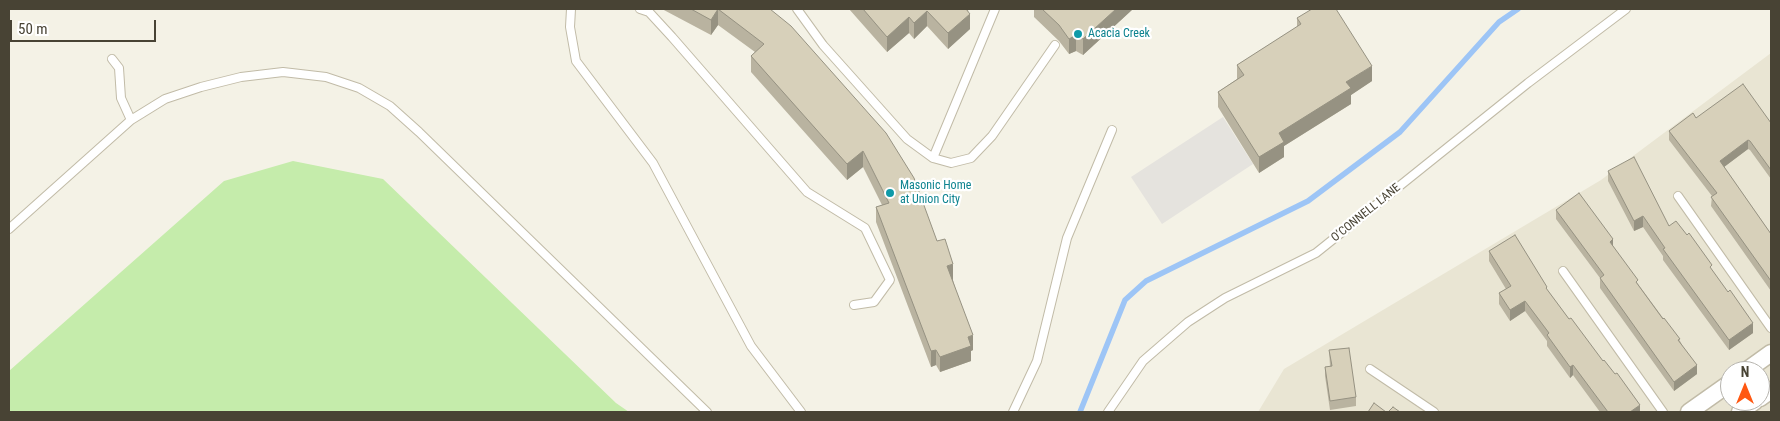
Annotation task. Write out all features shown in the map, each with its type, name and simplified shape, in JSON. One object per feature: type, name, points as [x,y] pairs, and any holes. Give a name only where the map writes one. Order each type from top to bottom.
[{"type":"street","points":[[1760,361],[1771,353]]},
{"type":"street","points":[[1689,412],[1720,389]]},
{"type":"lane","points":[[571,9],[570,27],[576,61],[653,163],[751,346],[801,412]]},
{"type":"lane","points":[[640,9],[649,12],[807,192],[865,228],[890,280],[874,302],[854,305]]},
{"type":"lane","points":[[797,9],[823,45],[907,139],[933,158],[951,163],[971,158],[992,136],[1055,45]]},
{"type":"lane","points":[[933,158],[995,9]]},
{"type":"lane","name":"O’CONNELL LANE","points":[[1108,412],[1143,361],[1188,322],[1226,298],[1316,253],[1528,83],[1626,9]]},
{"type":"lane","points":[[112,59],[119,68],[121,98],[131,120]]},
{"type":"lane","points":[[9,229],[131,120],[164,99],[241,77],[283,72],[326,77],[359,88],[390,106],[707,412]]},
{"type":"lane","points":[[1013,412],[1037,362],[1067,238],[1112,130]]},
{"type":"lane","points":[[1678,196],[1771,328]]},
{"type":"lane","points":[[1563,271],[1663,412]]},
{"type":"lane","points":[[1370,369],[1434,412]]},
{"type":"shaded area","points":[[1771,53],[1771,412],[1258,412],[1284,369],[1601,180]]},
{"type":"shaded area","points":[[1223,117],[1253,164],[1162,224],[1131,177]]},
{"type":"green space","points":[[293,161],[383,179],[616,403],[629,412],[9,412],[9,371],[224,181]]},
{"type":"building","points":[[691,9],[718,9],[711,20]]},
{"type":"building","name":"Masonic Home at Union City","points":[[718,9],[770,9],[791,26],[886,133],[914,178],[937,241],[945,239],[953,264],[947,266],[973,335],[968,337],[971,346],[940,357],[936,350],[931,351],[876,207],[889,203],[863,151],[847,164],[751,56],[764,44]]},
{"type":"building","points":[[863,9],[966,9],[970,14],[948,33],[927,11],[914,23],[909,17],[887,37]]},
{"type":"building","points":[[1042,9],[1116,9],[1083,39],[1076,35],[1069,39],[1059,25]]},
{"type":"building","points":[[1312,9],[1336,9],[1372,66],[1346,82],[1351,88],[1279,133],[1284,142],[1259,157],[1218,92],[1244,75],[1237,65],[1301,24],[1297,18]]},
{"type":"building","points":[[1743,84],[1771,123],[1771,170],[1748,140],[1720,161],[1771,234],[1771,281],[1711,197],[1717,193],[1669,131],[1693,113],[1696,118]]},
{"type":"building","points":[[1634,157],[1669,226],[1676,221],[1687,235],[1689,233],[1712,265],[1710,267],[1728,292],[1730,290],[1753,323],[1729,340],[1663,249],[1665,248],[1643,216],[1634,221],[1608,171]]},
{"type":"building","points":[[1579,193],[1613,239],[1610,242],[1638,280],[1636,282],[1680,339],[1678,340],[1697,365],[1674,382],[1600,278],[1604,275],[1556,210]]},
{"type":"building","points":[[1515,235],[1546,288],[1603,361],[1615,374],[1617,373],[1640,405],[1630,412],[1608,412],[1573,365],[1570,367],[1547,335],[1549,333],[1525,301],[1510,310],[1499,293],[1511,286],[1489,251]]},
{"type":"building","points":[[1349,348],[1356,397],[1330,401],[1325,367],[1332,366],[1329,350]]},
{"type":"building","points":[[1374,403],[1386,412],[1368,412]]},
{"type":"building","points":[[1393,407],[1400,412],[1388,412]]},
{"type":"waterway","points":[[1080,412],[1125,300],[1146,281],[1308,201],[1400,132],[1499,22],[1518,9]]},
{"type":"place","name":"Acacia Creek","points":[[1078,34]]},
{"type":"place","name":"Masonic Home at Union City","points":[[890,193]]}]
